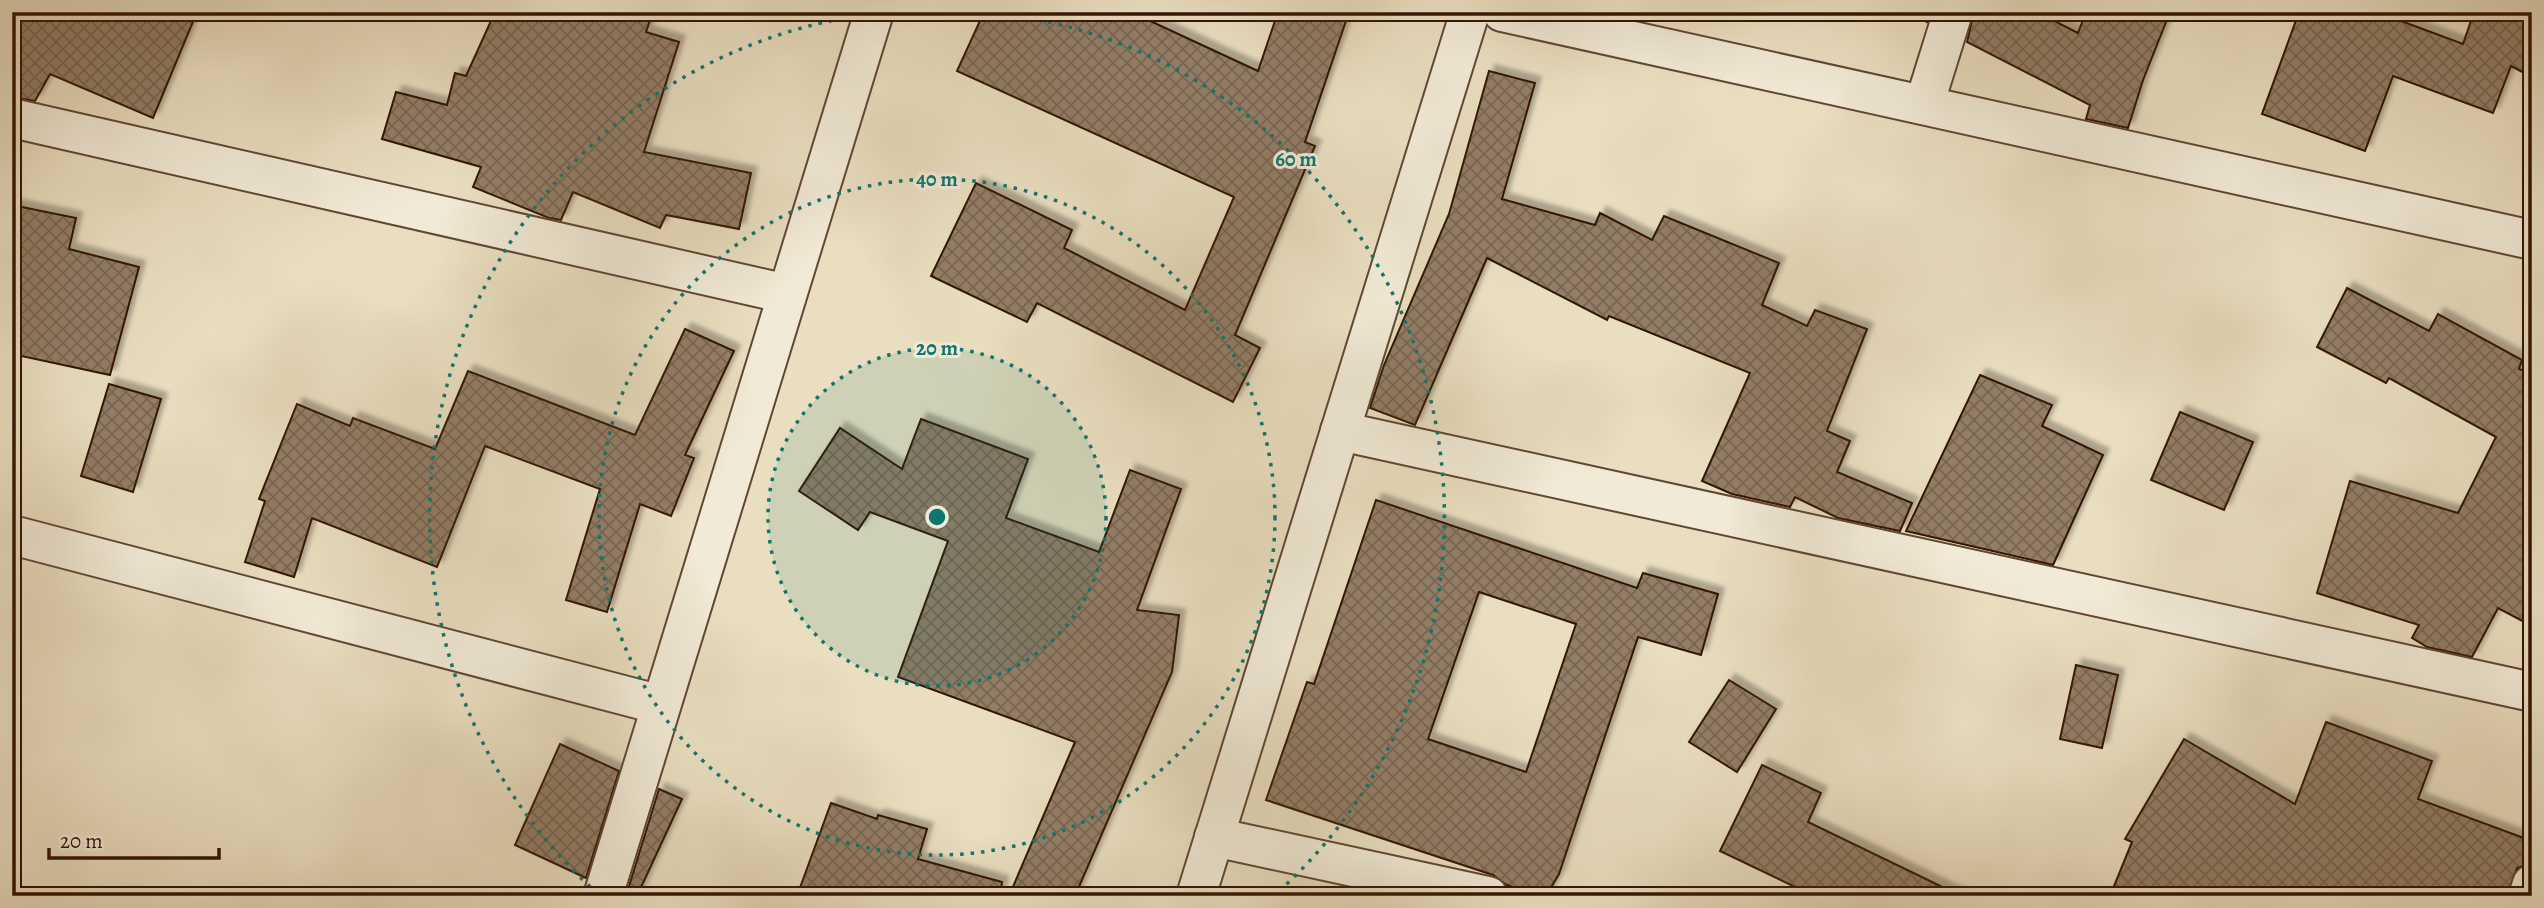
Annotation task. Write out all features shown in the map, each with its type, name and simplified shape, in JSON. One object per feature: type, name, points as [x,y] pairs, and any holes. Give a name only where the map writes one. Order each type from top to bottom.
[{"type":"street","points":[[603,896],[874,12]]},
{"type":"street","points":[[1196,896],[1470,12]]},
{"type":"street","points":[[1502,12],[2532,240]]},
{"type":"street","points":[[1924,105],[1953,12]]},
{"type":"street","points":[[12,118],[788,294]]},
{"type":"street","points":[[1340,431],[2532,692]]},
{"type":"street","points":[[12,535],[662,705]]},
{"type":"street","points":[[1214,837],[1488,896]]},
{"type":"street","points":[[2528,896],[2532,884]]},
{"type":"building","points":[[12,12],[197,12],[153,118],[50,74],[35,101],[12,97]]},
{"type":"building","points":[[495,12],[653,12],[646,32],[679,42],[644,152],[751,173],[739,229],[666,215],[660,228],[573,192],[561,220],[549,218],[473,187],[481,167],[382,139],[396,92],[447,105],[455,73],[466,76]]},
{"type":"building","points":[[984,12],[1131,12],[1258,71],[1278,12],[1349,12],[1305,142],[1315,146],[1235,335],[1260,348],[1233,402],[1037,303],[1027,322],[931,276],[976,183],[1072,230],[1064,248],[1185,310],[1234,197],[957,71]]},
{"type":"building","points":[[1909,12],[1930,12],[1927,22]]},
{"type":"building","points":[[1974,12],[2037,12],[2078,33],[2086,12],[2170,12],[2143,80],[2128,128],[2086,119],[2090,105],[1967,42]]},
{"type":"building","points":[[2299,12],[2377,12],[2463,44],[2474,12],[2532,12],[2532,77],[2511,66],[2493,113],[2393,76],[2365,151],[2262,114]]},
{"type":"building","points":[[1489,71],[1535,83],[1502,199],[1595,225],[1600,213],[1652,240],[1664,216],[1779,263],[1762,305],[1807,326],[1815,310],[1867,329],[1827,431],[1850,441],[1837,472],[1912,503],[1900,531],[1838,518],[1795,497],[1790,507],[1732,494],[1702,481],[1750,373],[1609,316],[1607,320],[1487,258],[1415,425],[1370,408],[1384,365],[1449,214]]},
{"type":"building","points":[[12,205],[76,218],[69,249],[139,267],[110,375],[12,354]]},
{"type":"building","points":[[2347,288],[2429,331],[2438,314],[2522,360],[2519,369],[2529,373],[2532,368],[2532,626],[2498,608],[2472,657],[2427,647],[2412,638],[2419,625],[2317,593],[2350,481],[2458,513],[2496,437],[2389,378],[2386,383],[2317,347]]},
{"type":"building","points":[[685,329],[734,351],[685,455],[694,458],[671,516],[640,504],[607,612],[566,600],[600,489],[485,446],[437,567],[312,518],[294,577],[245,562],[265,501],[259,499],[297,404],[350,426],[353,418],[435,449],[468,371],[635,435]]},
{"type":"building","points":[[1980,375],[2052,405],[2042,426],[2103,455],[2053,565],[1906,531]]},
{"type":"building","points":[[109,384],[161,399],[133,492],[81,476]]},
{"type":"building","points":[[2180,412],[2253,442],[2224,510],[2151,480]]},
{"type":"building","points":[[921,419],[1028,459],[1006,518],[1099,552],[1130,470],[1181,489],[1137,610],[1179,615],[1172,672],[1075,896],[1009,896],[1075,742],[898,677],[948,541],[870,512],[858,530],[799,491],[840,428],[902,469]]},
{"type":"building","points":[[1376,500],[1637,588],[1643,573],[1718,594],[1701,655],[1638,637],[1559,874],[1546,896],[1535,896],[1505,884],[1493,875],[1266,800],[1307,682],[1314,684]],"holes":[[[1479,592],[1576,624],[1526,772],[1428,739]]]},
{"type":"building","points":[[2076,665],[2118,675],[2102,748],[2060,739]]},
{"type":"building","points":[[1729,680],[1776,709],[1737,772],[1689,742]]},
{"type":"building","points":[[2326,722],[2432,761],[2418,799],[2532,841],[2532,863],[2517,868],[2507,896],[2110,896],[2132,842],[2125,839],[2184,739],[2295,804]]},
{"type":"building","points":[[560,744],[619,771],[586,878],[515,845]]},
{"type":"building","points":[[1762,765],[1821,793],[1808,822],[1961,896],[1814,896],[1720,851]]},
{"type":"building","points":[[659,789],[682,799],[637,896],[626,896]]},
{"type":"building","points":[[831,803],[877,819],[878,815],[927,829],[918,859],[1002,882],[1000,896],[797,896]]}]
